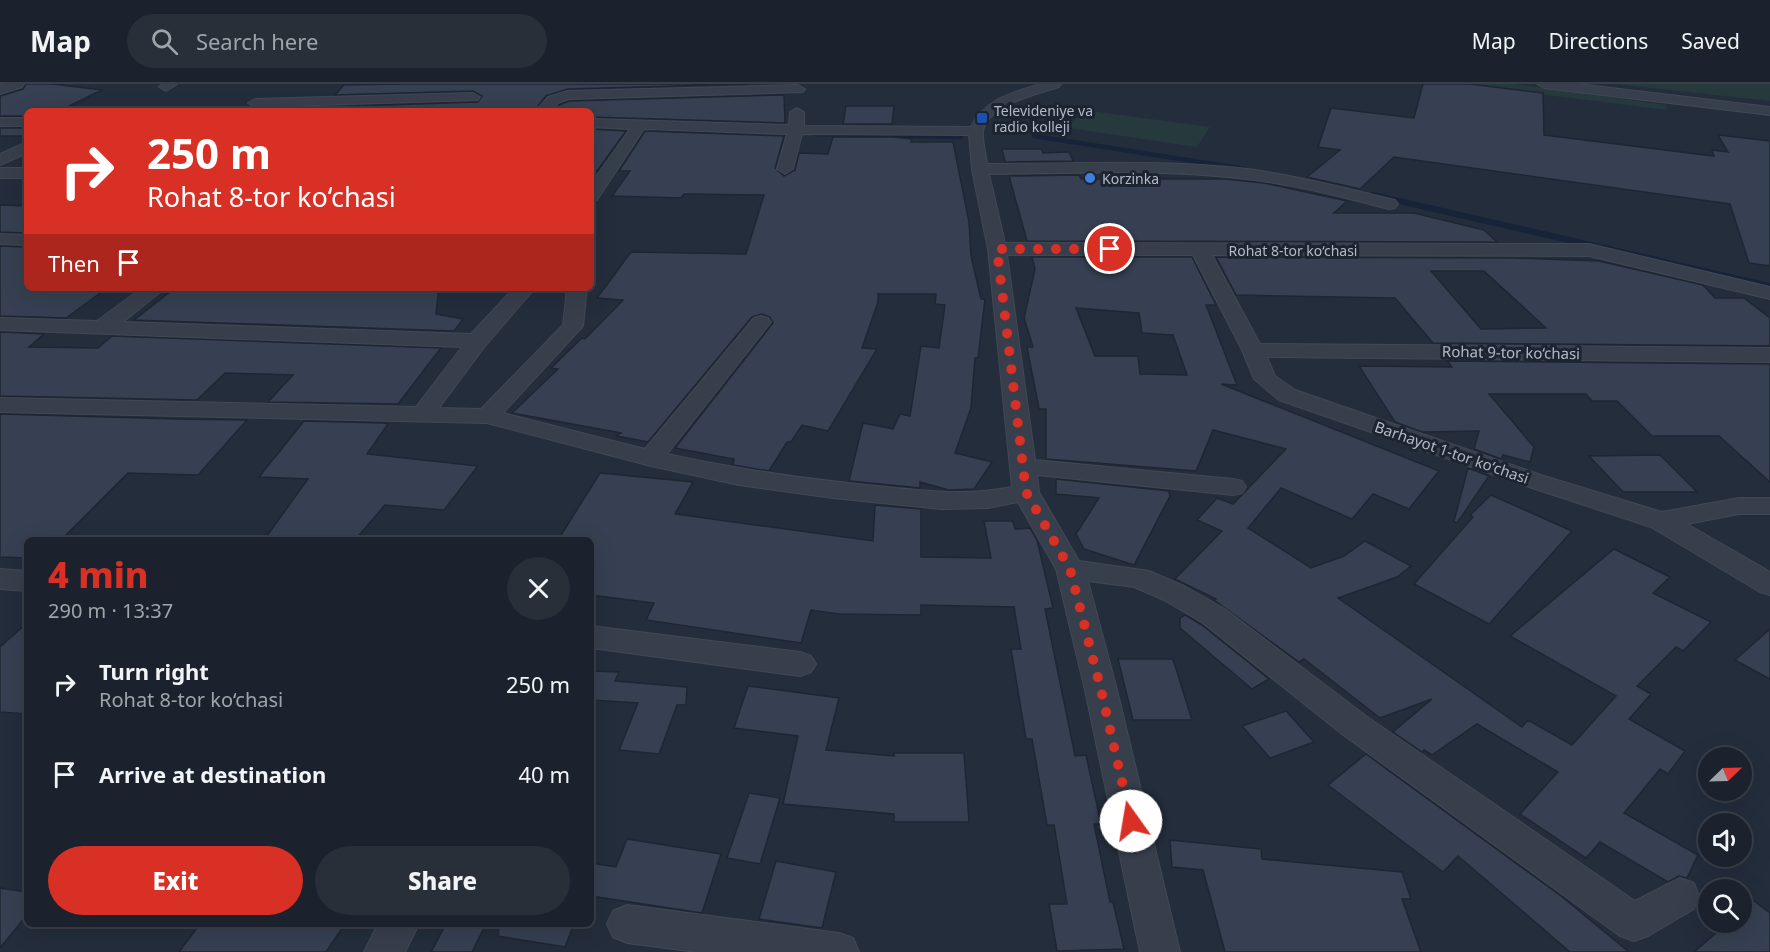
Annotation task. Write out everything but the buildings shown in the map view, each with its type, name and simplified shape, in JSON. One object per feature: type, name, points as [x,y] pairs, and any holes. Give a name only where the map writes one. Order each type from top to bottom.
[{"type":"street","points":[[0,90],[17,84]]},
{"type":"street","points":[[465,108],[481,84]]},
{"type":"street","points":[[1054,84],[1013,98],[994,107],[982,118],[976,131],[980,169],[997,249],[1024,479],[1070,569],[1101,690],[1160,952]]},
{"type":"street","points":[[1544,84],[1770,109]]},
{"type":"street","points":[[1572,84],[1770,109]]},
{"type":"street","points":[[546,108],[553,100],[568,95],[798,87],[795,133],[785,169]]},
{"type":"street","points":[[255,103],[473,97]]},
{"type":"street","points":[[0,111],[24,112]]},
{"type":"street","points":[[0,122],[24,122]]},
{"type":"street","points":[[594,124],[636,132]]},
{"type":"street","points":[[594,138],[636,132],[976,131]]},
{"type":"street","points":[[594,189],[636,132]]},
{"type":"street","points":[[0,160],[24,148]]},
{"type":"street","points":[[980,169],[1150,170],[1244,174],[1294,181],[1389,204]]},
{"type":"street","points":[[0,173],[24,173]]},
{"type":"street","points":[[0,239],[24,240]]},
{"type":"street","name":"Rohat 8-tor ko‘chasi","points":[[997,249],[1589,250],[1770,293]]},
{"type":"street","name":"Barhayot 1-tor koʻchasi","points":[[1200,250],[1253,350],[1265,379],[1287,395],[1535,481],[1661,521],[1770,585]]},
{"type":"street","points":[[103,327],[151,291]]},
{"type":"street","points":[[423,414],[477,341],[522,291]]},
{"type":"street","points":[[488,416],[573,326],[577,291]]},
{"type":"street","points":[[651,458],[761,322]]},
{"type":"street","points":[[0,324],[477,341]]},
{"type":"street","name":"Rohat 9-tor ko‘chasi","points":[[1253,350],[1770,355]]},
{"type":"street","points":[[0,405],[488,416],[651,458],[751,478],[833,490],[941,501],[987,500],[1024,479],[1233,487]]},
{"type":"street","points":[[1661,521],[1739,506],[1770,506]]},
{"type":"street","points":[[1070,569],[1138,578],[1174,593],[1214,616],[1354,725],[1634,923],[1680,896]]},
{"type":"street","points":[[0,579],[24,581]]},
{"type":"street","points":[[594,637],[800,664]]},
{"type":"street","points":[[627,924],[839,952]]},
{"type":"street","points":[[384,952],[397,927]]},
{"type":"green space","points":[[1458,84],[1515,84],[1666,105],[1667,110]]},
{"type":"green space","points":[[1617,84],[1770,84],[1770,101],[1633,86]]},
{"type":"green space","points":[[1084,110],[1210,127],[1197,147],[1068,128]]},
{"type":"waterway","points":[[0,116],[24,116]]},
{"type":"waterway","points":[[651,131],[724,132]]},
{"type":"waterway","points":[[815,134],[961,137]]},
{"type":"waterway","points":[[1034,136],[1245,169]]},
{"type":"waterway","points":[[1373,195],[1770,286]]},
{"type":"place","name":"Televideniye va radio kolleji","points":[[982,118]]},
{"type":"place","name":"Korzinka","points":[[1090,178]]},
{"type":"route","points":[[1110,249],[997,249],[1026,492],[1070,569],[1131,821]]}]
